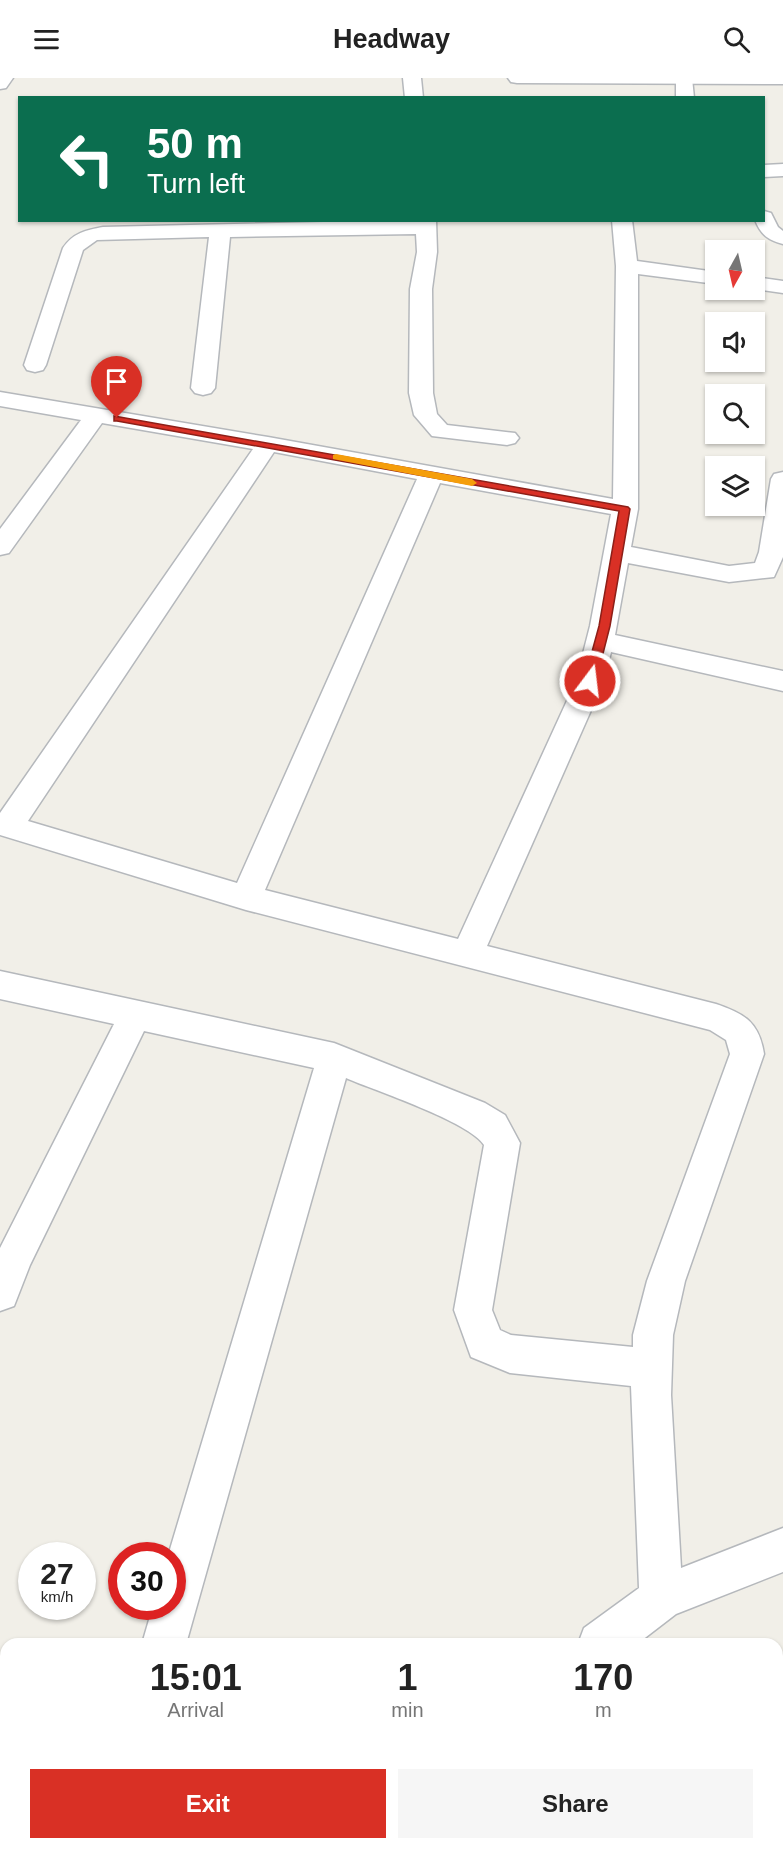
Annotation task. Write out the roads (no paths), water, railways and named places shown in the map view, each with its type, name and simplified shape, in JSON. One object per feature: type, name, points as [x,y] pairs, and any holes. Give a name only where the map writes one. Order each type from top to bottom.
[{"type":"street","points":[[0,84],[4,78]]},
{"type":"street","points":[[412,78],[414,96]]},
{"type":"street","points":[[517,78],[783,79]]},
{"type":"street","points":[[684,79],[685,96]]},
{"type":"street","points":[[765,171],[783,170]]},
{"type":"street","points":[[765,220],[774,236],[783,238]]},
{"type":"street","points":[[466,955],[590,681],[601,640],[625,509],[627,266],[622,222]]},
{"type":"street","points":[[36,365],[73,248],[80,240],[103,233],[220,232],[426,224],[427,252],[421,290],[421,393],[426,415],[440,431],[507,438]]},
{"type":"street","points":[[203,388],[220,232]]},
{"type":"street","points":[[627,266],[705,277]]},
{"type":"street","points":[[765,285],[783,287]]},
{"type":"street","points":[[0,399],[268,444],[625,509]]},
{"type":"street","points":[[0,547],[96,415]]},
{"type":"street","points":[[268,444],[5,824],[246,898],[716,1018],[735,1026],[745,1038],[747,1054],[666,1281],[653,1335],[651,1395],[661,1598]]},
{"type":"street","points":[[246,898],[431,475]]},
{"type":"street","points":[[617,553],[729,574],[765,571],[772,552],[783,479]]},
{"type":"street","points":[[601,640],[783,681]]},
{"type":"street","points":[[0,985],[334,1058],[472,1114],[492,1126],[502,1143],[473,1310],[485,1343],[510,1354],[652,1369]]},
{"type":"street","points":[[0,1293],[14,1259],[136,1013]]},
{"type":"street","points":[[166,1638],[334,1058]]},
{"type":"street","points":[[608,1638],[661,1598],[783,1550]]}]
